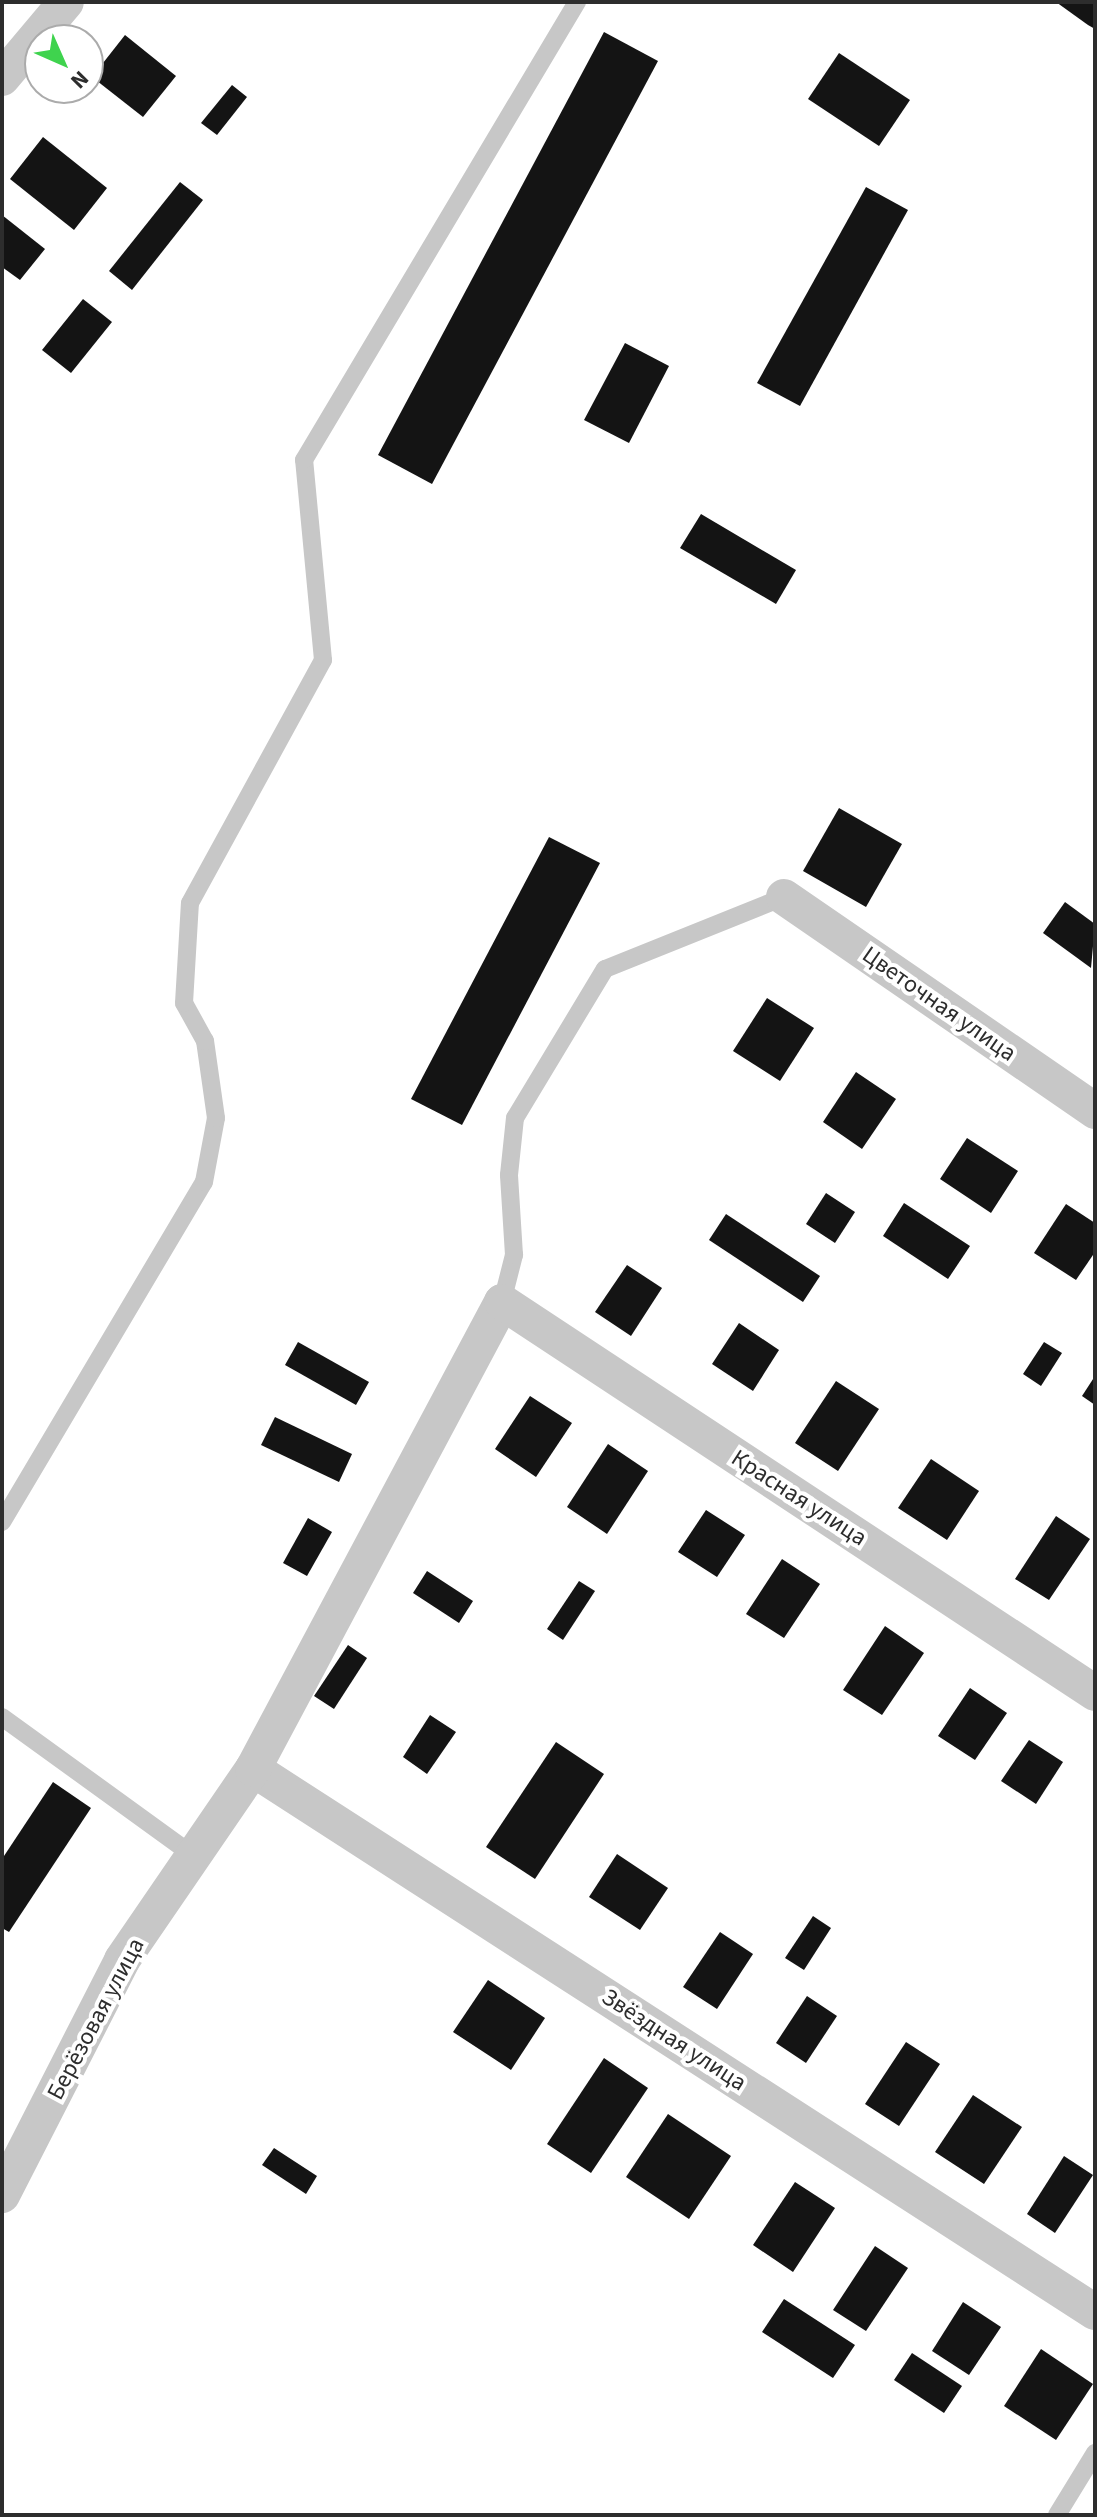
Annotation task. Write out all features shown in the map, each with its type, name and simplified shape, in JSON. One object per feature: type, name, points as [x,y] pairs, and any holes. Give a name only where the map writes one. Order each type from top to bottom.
[{"type":"street","points":[[2,78],[66,2]]},
{"type":"street","name":"Цветочная улица","points":[[784,897],[1095,1111]]},
{"type":"street","name":"Красная улица","points":[[502,1302],[1095,1693]]},
{"type":"street","name":"Берёзовая улица","points":[[2,2195],[122,1960],[253,1769],[502,1302]]},
{"type":"street","name":"Звёздная улица","points":[[253,1769],[1095,2312]]},
{"type":"lane","points":[[2,1522],[204,1182],[216,1118],[205,1041],[184,1003],[190,903],[323,660],[304,460],[577,2]]},
{"type":"lane","points":[[502,1302],[514,1255],[509,1175],[515,1118],[605,969],[784,897]]},
{"type":"lane","points":[[2,1717],[194,1856]]},
{"type":"lane","points":[[1057,2515],[1095,2453]]},
{"type":"building","points":[[1056,2],[1095,2],[1095,29],[1088,25]]},
{"type":"building","points":[[604,32],[658,61],[432,484],[378,455]]},
{"type":"building","points":[[125,35],[176,76],[143,117],[104,86],[104,62]]},
{"type":"building","points":[[839,53],[910,100],[879,146],[808,99]]},
{"type":"building","points":[[232,85],[247,97],[217,135],[201,123]]},
{"type":"building","points":[[43,137],[107,188],[74,230],[10,179]]},
{"type":"building","points":[[180,182],[203,200],[132,290],[109,271]]},
{"type":"building","points":[[866,187],[908,210],[800,406],[757,383]]},
{"type":"building","points":[[2,215],[45,249],[20,280],[2,267]]},
{"type":"building","points":[[83,299],[112,322],[71,373],[42,350]]},
{"type":"building","points":[[625,343],[669,366],[629,443],[584,420]]},
{"type":"building","points":[[701,514],[796,570],[776,604],[680,548]]},
{"type":"building","points":[[839,808],[902,844],[866,907],[803,871]]},
{"type":"building","points":[[549,837],[600,863],[462,1125],[411,1099]]},
{"type":"building","points":[[1065,902],[1095,924],[1091,968],[1043,933]]},
{"type":"building","points":[[767,998],[814,1028],[780,1081],[733,1051]]},
{"type":"building","points":[[856,1072],[896,1099],[862,1149],[823,1122]]},
{"type":"building","points":[[967,1138],[1018,1171],[991,1213],[940,1179]]},
{"type":"building","points":[[826,1193],[855,1212],[835,1243],[806,1224]]},
{"type":"building","points":[[904,1203],[970,1246],[948,1279],[883,1236]]},
{"type":"building","points":[[1066,1204],[1095,1223],[1095,1252],[1076,1280],[1034,1253]]},
{"type":"building","points":[[726,1214],[820,1276],[803,1302],[709,1240]]},
{"type":"building","points":[[627,1265],[662,1288],[631,1336],[595,1312]]},
{"type":"building","points":[[739,1323],[779,1350],[753,1391],[712,1364]]},
{"type":"building","points":[[298,1342],[369,1382],[356,1405],[285,1365]]},
{"type":"building","points":[[1044,1342],[1062,1353],[1041,1386],[1023,1374]]},
{"type":"building","points":[[1095,1376],[1095,1405],[1082,1396]]},
{"type":"building","points":[[836,1381],[879,1409],[838,1471],[795,1443]]},
{"type":"building","points":[[530,1396],[572,1423],[536,1477],[495,1449]]},
{"type":"building","points":[[275,1417],[352,1454],[339,1482],[261,1445]]},
{"type":"building","points":[[608,1444],[648,1471],[607,1534],[567,1507]]},
{"type":"building","points":[[931,1459],[979,1491],[947,1540],[898,1508]]},
{"type":"building","points":[[706,1510],[745,1535],[717,1577],[678,1552]]},
{"type":"building","points":[[1056,1516],[1090,1539],[1049,1600],[1015,1579]]},
{"type":"building","points":[[308,1518],[332,1532],[307,1576],[283,1563]]},
{"type":"building","points":[[782,1559],[820,1584],[784,1638],[746,1614]]},
{"type":"building","points":[[427,1571],[473,1601],[459,1623],[413,1593]]},
{"type":"building","points":[[579,1581],[595,1591],[563,1640],[547,1629]]},
{"type":"building","points":[[885,1626],[924,1653],[882,1715],[843,1690]]},
{"type":"building","points":[[348,1645],[367,1658],[334,1709],[314,1696]]},
{"type":"building","points":[[970,1688],[1007,1713],[975,1760],[938,1736]]},
{"type":"building","points":[[430,1715],[456,1732],[427,1774],[403,1757]]},
{"type":"building","points":[[1029,1740],[1063,1762],[1036,1804],[1001,1781]]},
{"type":"building","points":[[556,1742],[604,1774],[535,1879],[486,1847]]},
{"type":"building","points":[[53,1782],[91,1808],[9,1932],[2,1928],[2,1859]]},
{"type":"building","points":[[617,1854],[668,1888],[640,1930],[589,1897]]},
{"type":"building","points":[[813,1916],[831,1928],[804,1970],[785,1958]]},
{"type":"building","points":[[720,1932],[753,1954],[717,2009],[683,1987]]},
{"type":"building","points":[[488,1980],[545,2018],[511,2070],[453,2032]]},
{"type":"building","points":[[807,1996],[837,2016],[806,2063],[776,2043]]},
{"type":"building","points":[[906,2042],[940,2064],[899,2126],[865,2104]]},
{"type":"building","points":[[604,2058],[648,2088],[591,2173],[547,2144]]},
{"type":"building","points":[[973,2095],[1022,2127],[984,2184],[935,2152]]},
{"type":"building","points":[[668,2114],[731,2156],[689,2219],[626,2177]]},
{"type":"building","points":[[274,2148],[317,2176],[306,2194],[262,2165]]},
{"type":"building","points":[[1064,2156],[1093,2175],[1055,2233],[1027,2214]]},
{"type":"building","points":[[795,2182],[835,2208],[793,2272],[753,2245]]},
{"type":"building","points":[[875,2246],[908,2268],[866,2331],[833,2310]]},
{"type":"building","points":[[784,2299],[855,2345],[833,2378],[762,2332]]},
{"type":"building","points":[[963,2302],[1001,2327],[969,2375],[932,2351]]},
{"type":"building","points":[[1041,2349],[1093,2384],[1056,2440],[1004,2406]]},
{"type":"building","points":[[912,2353],[962,2386],[944,2413],[894,2380]]}]
